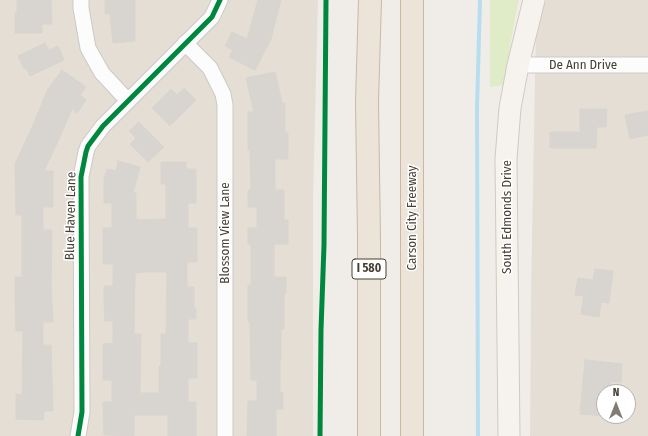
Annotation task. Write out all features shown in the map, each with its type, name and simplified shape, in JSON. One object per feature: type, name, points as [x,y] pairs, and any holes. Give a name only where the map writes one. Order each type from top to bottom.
[{"type":"highway","points":[[359,0],[358,42],[367,102]]},
{"type":"highway","name":"I 580","points":[[369,436],[367,102],[370,0]]},
{"type":"highway","name":"Carson City Freeway","points":[[412,0],[412,436]]},
{"type":"highway","points":[[412,197],[420,0]]},
{"type":"street","points":[[81,0],[80,8],[88,48],[102,73],[128,101]]},
{"type":"street","name":"Blue Haven Lane","points":[[78,436],[82,412],[80,177],[88,146],[103,126],[212,17],[220,0]]},
{"type":"street","name":"South Edmonds Drive","points":[[509,436],[506,159],[510,108],[518,65],[534,0]]},
{"type":"street","name":"Blossom View Lane","points":[[185,43],[210,68],[223,94],[225,105],[225,436]]},
{"type":"street","name":"De Ann Drive","points":[[518,65],[648,65]]},
{"type":"shaded area","points":[[0,0],[318,0],[313,198],[313,436],[0,436]]},
{"type":"shaded area","points":[[546,0],[648,0],[648,436],[530,436],[536,27]]},
{"type":"green space","points":[[490,0],[519,0],[503,85],[490,87]]},
{"type":"building","points":[[17,0],[51,0],[52,24],[42,24],[42,33],[15,33],[15,13],[17,13]]},
{"type":"building","points":[[105,0],[135,0],[135,41],[113,43],[110,14],[105,14]]},
{"type":"building","points":[[258,0],[281,0],[271,39],[255,70],[229,57],[233,50],[225,46],[232,32],[247,39]]},
{"type":"building","points":[[45,43],[49,50],[58,46],[64,60],[30,76],[26,68],[24,69],[18,56]]},
{"type":"building","points":[[62,70],[86,87],[80,95],[86,100],[77,113],[72,109],[44,171],[53,171],[53,207],[43,207],[43,230],[52,230],[51,287],[53,322],[43,322],[43,345],[51,345],[53,411],[44,411],[43,420],[16,419],[16,394],[22,395],[23,331],[16,331],[15,277],[22,277],[22,215],[16,215],[15,164],[48,89]]},
{"type":"building","points":[[275,72],[282,103],[285,103],[285,133],[288,133],[288,159],[275,159],[275,190],[284,190],[284,220],[288,220],[288,244],[274,244],[274,277],[286,277],[286,294],[284,294],[284,329],[281,329],[280,360],[280,392],[283,392],[283,409],[276,409],[276,436],[247,436],[248,401],[257,401],[257,380],[251,380],[248,285],[251,285],[251,244],[248,244],[248,228],[257,228],[257,207],[248,207],[248,190],[251,190],[250,150],[248,150],[248,112],[254,112],[246,78]]},
{"type":"building","points":[[184,88],[196,100],[170,126],[152,108],[171,89],[177,95]]},
{"type":"building","points":[[580,109],[607,109],[606,127],[597,127],[596,148],[550,148],[550,132],[580,132]]},
{"type":"building","points":[[648,111],[648,135],[630,139],[625,115]]},
{"type":"building","points":[[139,122],[164,147],[148,162],[130,144],[136,138],[129,131]]},
{"type":"building","points":[[118,161],[140,167],[133,193],[136,193],[136,220],[166,219],[166,184],[161,184],[161,162],[186,162],[186,169],[196,169],[196,203],[188,203],[188,228],[197,228],[197,262],[187,262],[187,287],[194,287],[194,308],[196,308],[196,319],[188,319],[188,343],[197,343],[197,378],[188,378],[188,402],[196,402],[196,436],[168,436],[168,415],[134,415],[134,436],[104,435],[103,402],[112,402],[112,380],[103,380],[103,344],[113,343],[113,321],[105,321],[104,286],[113,286],[113,264],[103,264],[103,228],[112,228],[112,203],[104,203],[104,179],[107,169],[116,171]],"holes":[[[167,272],[166,334],[161,334],[159,393],[140,393],[141,334],[134,334],[135,273]]]},
{"type":"building","points":[[595,269],[613,271],[609,303],[601,302],[599,317],[581,314],[584,296],[575,295],[578,278],[593,280]]},
{"type":"building","points":[[585,360],[622,364],[621,382],[611,381],[611,384],[596,384],[596,415],[580,414]]},
{"type":"waterway","points":[[478,436],[477,108],[480,0]]},
{"type":"cycle path","points":[[78,436],[82,412],[81,177],[86,152],[88,146],[103,126],[212,17],[220,0]]},
{"type":"cycle path","points":[[320,436],[321,330],[324,245],[326,0]]}]
